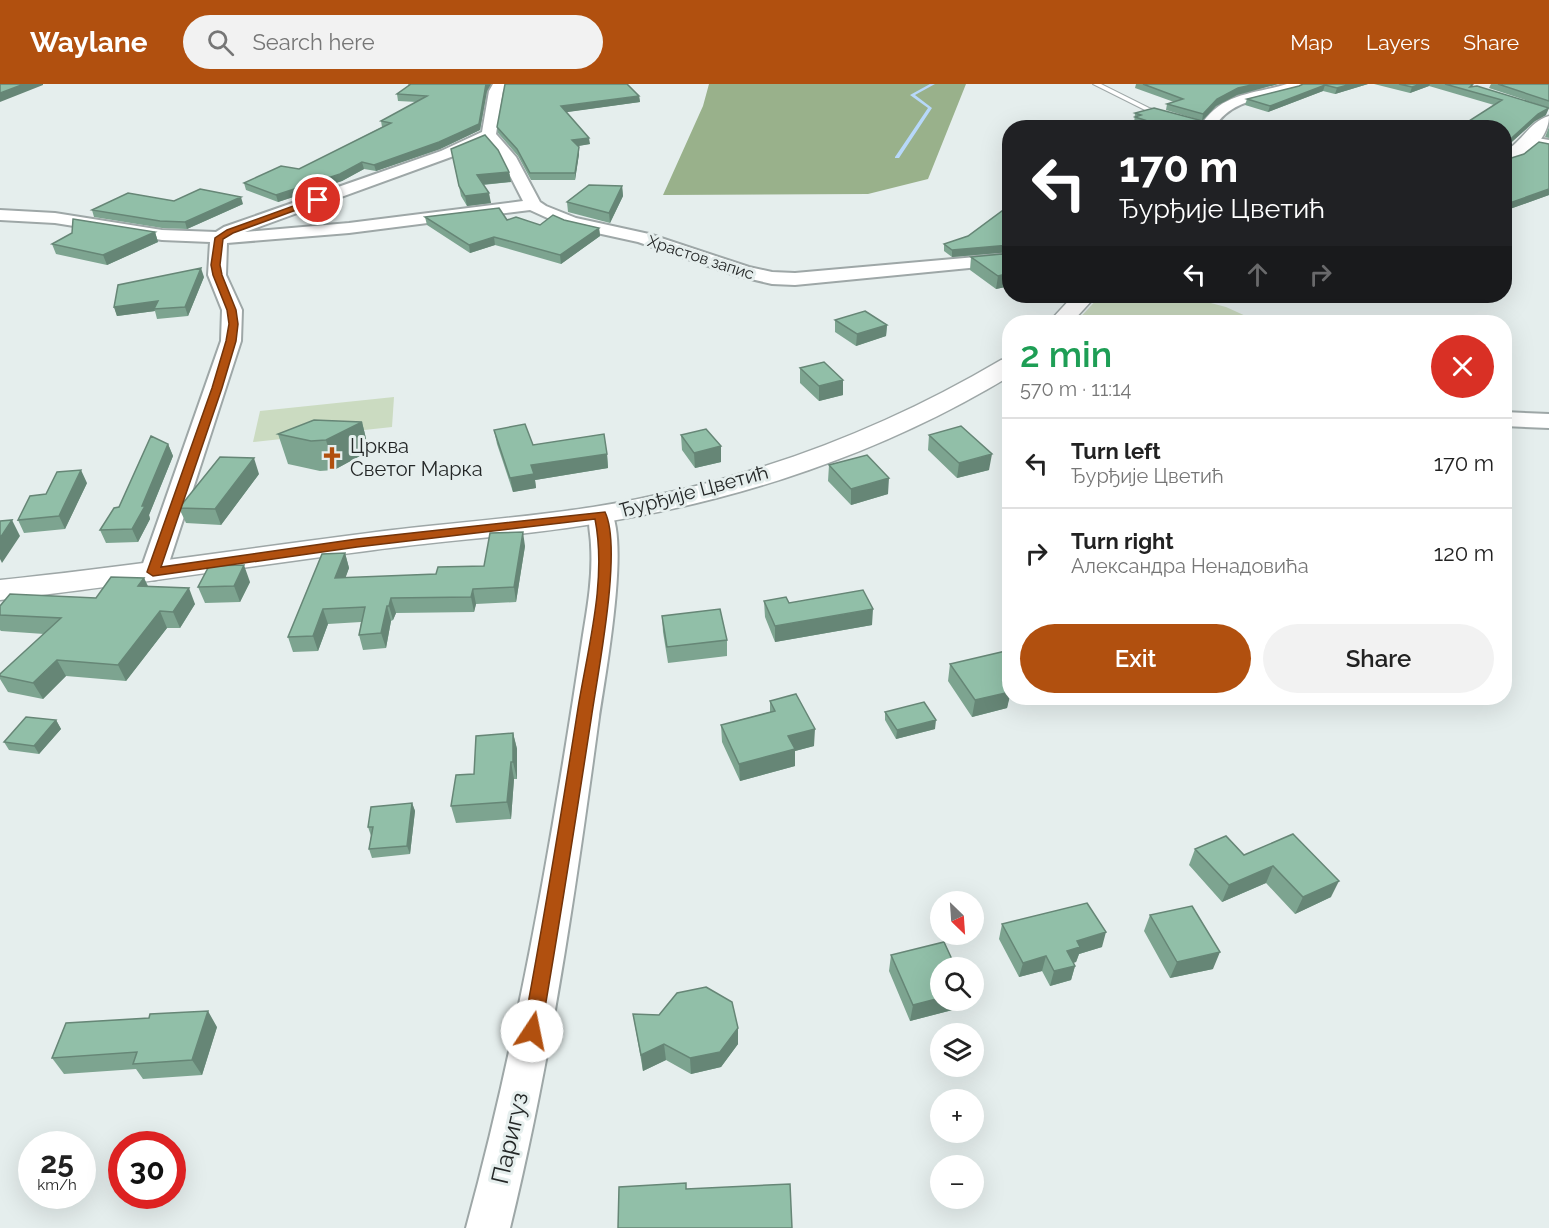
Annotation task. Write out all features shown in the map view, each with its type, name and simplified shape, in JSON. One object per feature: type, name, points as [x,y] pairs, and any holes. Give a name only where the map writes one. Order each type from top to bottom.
[{"type":"street","points":[[0,215],[55,218],[162,235],[219,238],[349,228],[532,205],[494,140],[496,91],[500,84]]},
{"type":"street","points":[[1210,120],[1229,104],[1300,84]]},
{"type":"street","points":[[1512,154],[1531,141],[1536,129],[1549,121]]},
{"type":"street","points":[[219,238],[240,227],[470,145],[494,140]]},
{"type":"street","points":[[1531,141],[1549,145]]},
{"type":"street","name":"Храстов запис","points":[[532,205],[567,221],[630,234],[744,272],[772,278],[821,278],[1002,260]]},
{"type":"street","points":[[153,572],[231,341],[232,310],[216,265],[219,238]]},
{"type":"street","points":[[1067,315],[1078,303]]},
{"type":"street","name":"Ђурђије Цветић","points":[[0,590],[153,572],[357,543],[601,515],[716,489],[853,444],[959,394],[1002,370]]},
{"type":"street","points":[[1512,419],[1549,421]]},
{"type":"street","name":"Паригуз","points":[[488,1228],[511,1145],[553,917],[582,735],[603,594],[604,534],[601,515]]},
{"type":"lane","points":[[1096,84],[1146,109],[1185,120]]},
{"type":"green space","points":[[709,84],[966,84],[928,179],[868,194],[663,195],[703,106]]},
{"type":"green space","points":[[1094,303],[1211,303],[1244,315],[1082,315]]},
{"type":"green space","points":[[394,397],[392,427],[253,442],[260,411]]},
{"type":"building","points":[[0,84],[24,84],[0,93]]},
{"type":"building","points":[[411,84],[486,84],[479,124],[439,142],[374,165],[362,162],[340,174],[276,195],[244,183],[281,166],[299,169],[391,123],[381,121],[427,96],[397,94]]},
{"type":"building","points":[[505,84],[627,84],[639,96],[561,106],[589,138],[572,140],[579,147],[575,173],[530,173],[517,149],[497,127]]},
{"type":"building","points":[[1143,84],[1256,84],[1238,88],[1217,99],[1203,114],[1167,104],[1183,99]]},
{"type":"building","points":[[1303,84],[1351,84],[1337,88],[1325,85],[1270,106],[1247,99],[1299,86]]},
{"type":"building","points":[[1399,84],[1421,84],[1412,87]]},
{"type":"building","points":[[1445,84],[1473,84],[1470,87],[1477,86],[1549,108],[1538,114],[1512,138],[1512,120],[1471,120],[1502,100]]},
{"type":"building","points":[[1498,84],[1549,84],[1549,101]]},
{"type":"building","points":[[1154,108],[1199,120],[1144,120],[1135,117],[1141,115],[1135,113]]},
{"type":"building","points":[[485,135],[498,150],[509,172],[477,175],[489,193],[465,196],[459,186],[451,149]]},
{"type":"building","points":[[1539,142],[1549,144],[1549,189],[1512,202],[1512,158],[1524,154]]},
{"type":"building","points":[[589,185],[622,186],[609,213],[567,202]]},
{"type":"building","points":[[200,189],[241,197],[185,222],[160,221],[92,210],[128,193],[174,201]]},
{"type":"building","points":[[499,208],[507,220],[516,217],[540,225],[553,215],[564,220],[599,228],[560,255],[494,237],[469,245],[425,217]]},
{"type":"building","points":[[1002,211],[1002,246],[952,250],[944,244],[968,236]]},
{"type":"building","points":[[73,219],[155,232],[103,255],[52,244],[72,233]]},
{"type":"building","points":[[1002,254],[1002,275],[998,276],[971,257]]},
{"type":"building","points":[[201,268],[185,307],[154,309],[158,301],[114,307],[118,285]]},
{"type":"building","points":[[865,311],[887,325],[857,334],[835,320]]},
{"type":"building","points":[[824,362],[843,380],[819,386],[800,368]]},
{"type":"building","points":[[314,420],[362,422],[326,440],[311,441],[278,434]]},
{"type":"building","points":[[525,424],[533,445],[604,434],[607,454],[531,465],[534,474],[510,478],[494,430]]},
{"type":"building","points":[[961,426],[992,454],[959,463],[929,435]]},
{"type":"building","points":[[706,429],[721,446],[694,453],[681,435]]},
{"type":"building","points":[[151,436],[168,444],[142,506],[145,506],[132,529],[100,530],[114,508],[119,507]]},
{"type":"building","points":[[867,455],[889,478],[851,489],[829,465]]},
{"type":"building","points":[[220,457],[254,458],[215,509],[179,508]]},
{"type":"building","points":[[81,470],[59,516],[18,520],[30,496],[46,494],[57,472]]},
{"type":"building","points":[[12,520],[0,538],[0,521]]},
{"type":"building","points":[[523,532],[514,587],[473,589],[471,597],[391,598],[381,633],[359,635],[365,607],[323,609],[313,636],[288,637],[322,554],[345,553],[335,578],[436,574],[438,567],[484,566],[490,533]]},
{"type":"building","points":[[244,565],[234,586],[198,587],[209,566]]},
{"type":"building","points":[[111,577],[144,578],[138,586],[189,588],[173,612],[160,611],[118,665],[57,660],[33,683],[0,676],[61,618],[0,615],[0,606],[10,594],[96,598]]},
{"type":"building","points":[[863,590],[873,609],[775,626],[764,601],[786,597],[789,603]]},
{"type":"building","points":[[720,609],[727,640],[667,647],[662,616]]},
{"type":"building","points":[[1002,652],[1002,694],[975,700],[950,664]]},
{"type":"building","points":[[796,694],[815,729],[788,736],[795,749],[739,764],[721,725],[775,711],[770,701]]},
{"type":"building","points":[[924,702],[936,720],[897,730],[885,712]]},
{"type":"building","points":[[26,717],[56,720],[34,746],[4,742]]},
{"type":"building","points":[[513,733],[513,762],[511,762],[507,802],[451,806],[456,775],[474,774],[476,736]]},
{"type":"building","points":[[412,803],[407,846],[369,849],[373,827],[368,827],[371,807]]},
{"type":"building","points":[[1293,834],[1339,881],[1303,897],[1273,866],[1229,885],[1195,849],[1226,836],[1244,855]]},
{"type":"building","points":[[1087,903],[1106,932],[1077,941],[1080,947],[1067,951],[1075,966],[1054,971],[1046,956],[1023,963],[1002,924]]},
{"type":"building","points":[[1192,906],[1220,952],[1177,962],[1150,915]]},
{"type":"building","points":[[932,945],[945,945],[951,957],[930,957],[930,1001],[913,1005],[891,955]]},
{"type":"building","points":[[706,987],[732,1002],[738,1028],[720,1052],[690,1058],[664,1044],[641,1055],[633,1014],[659,1015],[677,993]]},
{"type":"building","points":[[208,1011],[192,1060],[133,1064],[137,1052],[52,1058],[66,1023],[149,1018],[150,1014]]},
{"type":"building","points":[[686,1183],[686,1189],[790,1184],[792,1228],[618,1228],[619,1187]]},
{"type":"waterway","points":[[897,157],[930,108],[912,95],[933,84]]},
{"type":"place","name":"Црква Светог Марка","points":[[332,458]]},
{"type":"route","points":[[318,200],[230,231],[219,238],[216,265],[232,310],[231,341],[153,572],[357,543],[601,515],[604,534],[603,594],[553,917],[532,1031]]}]
